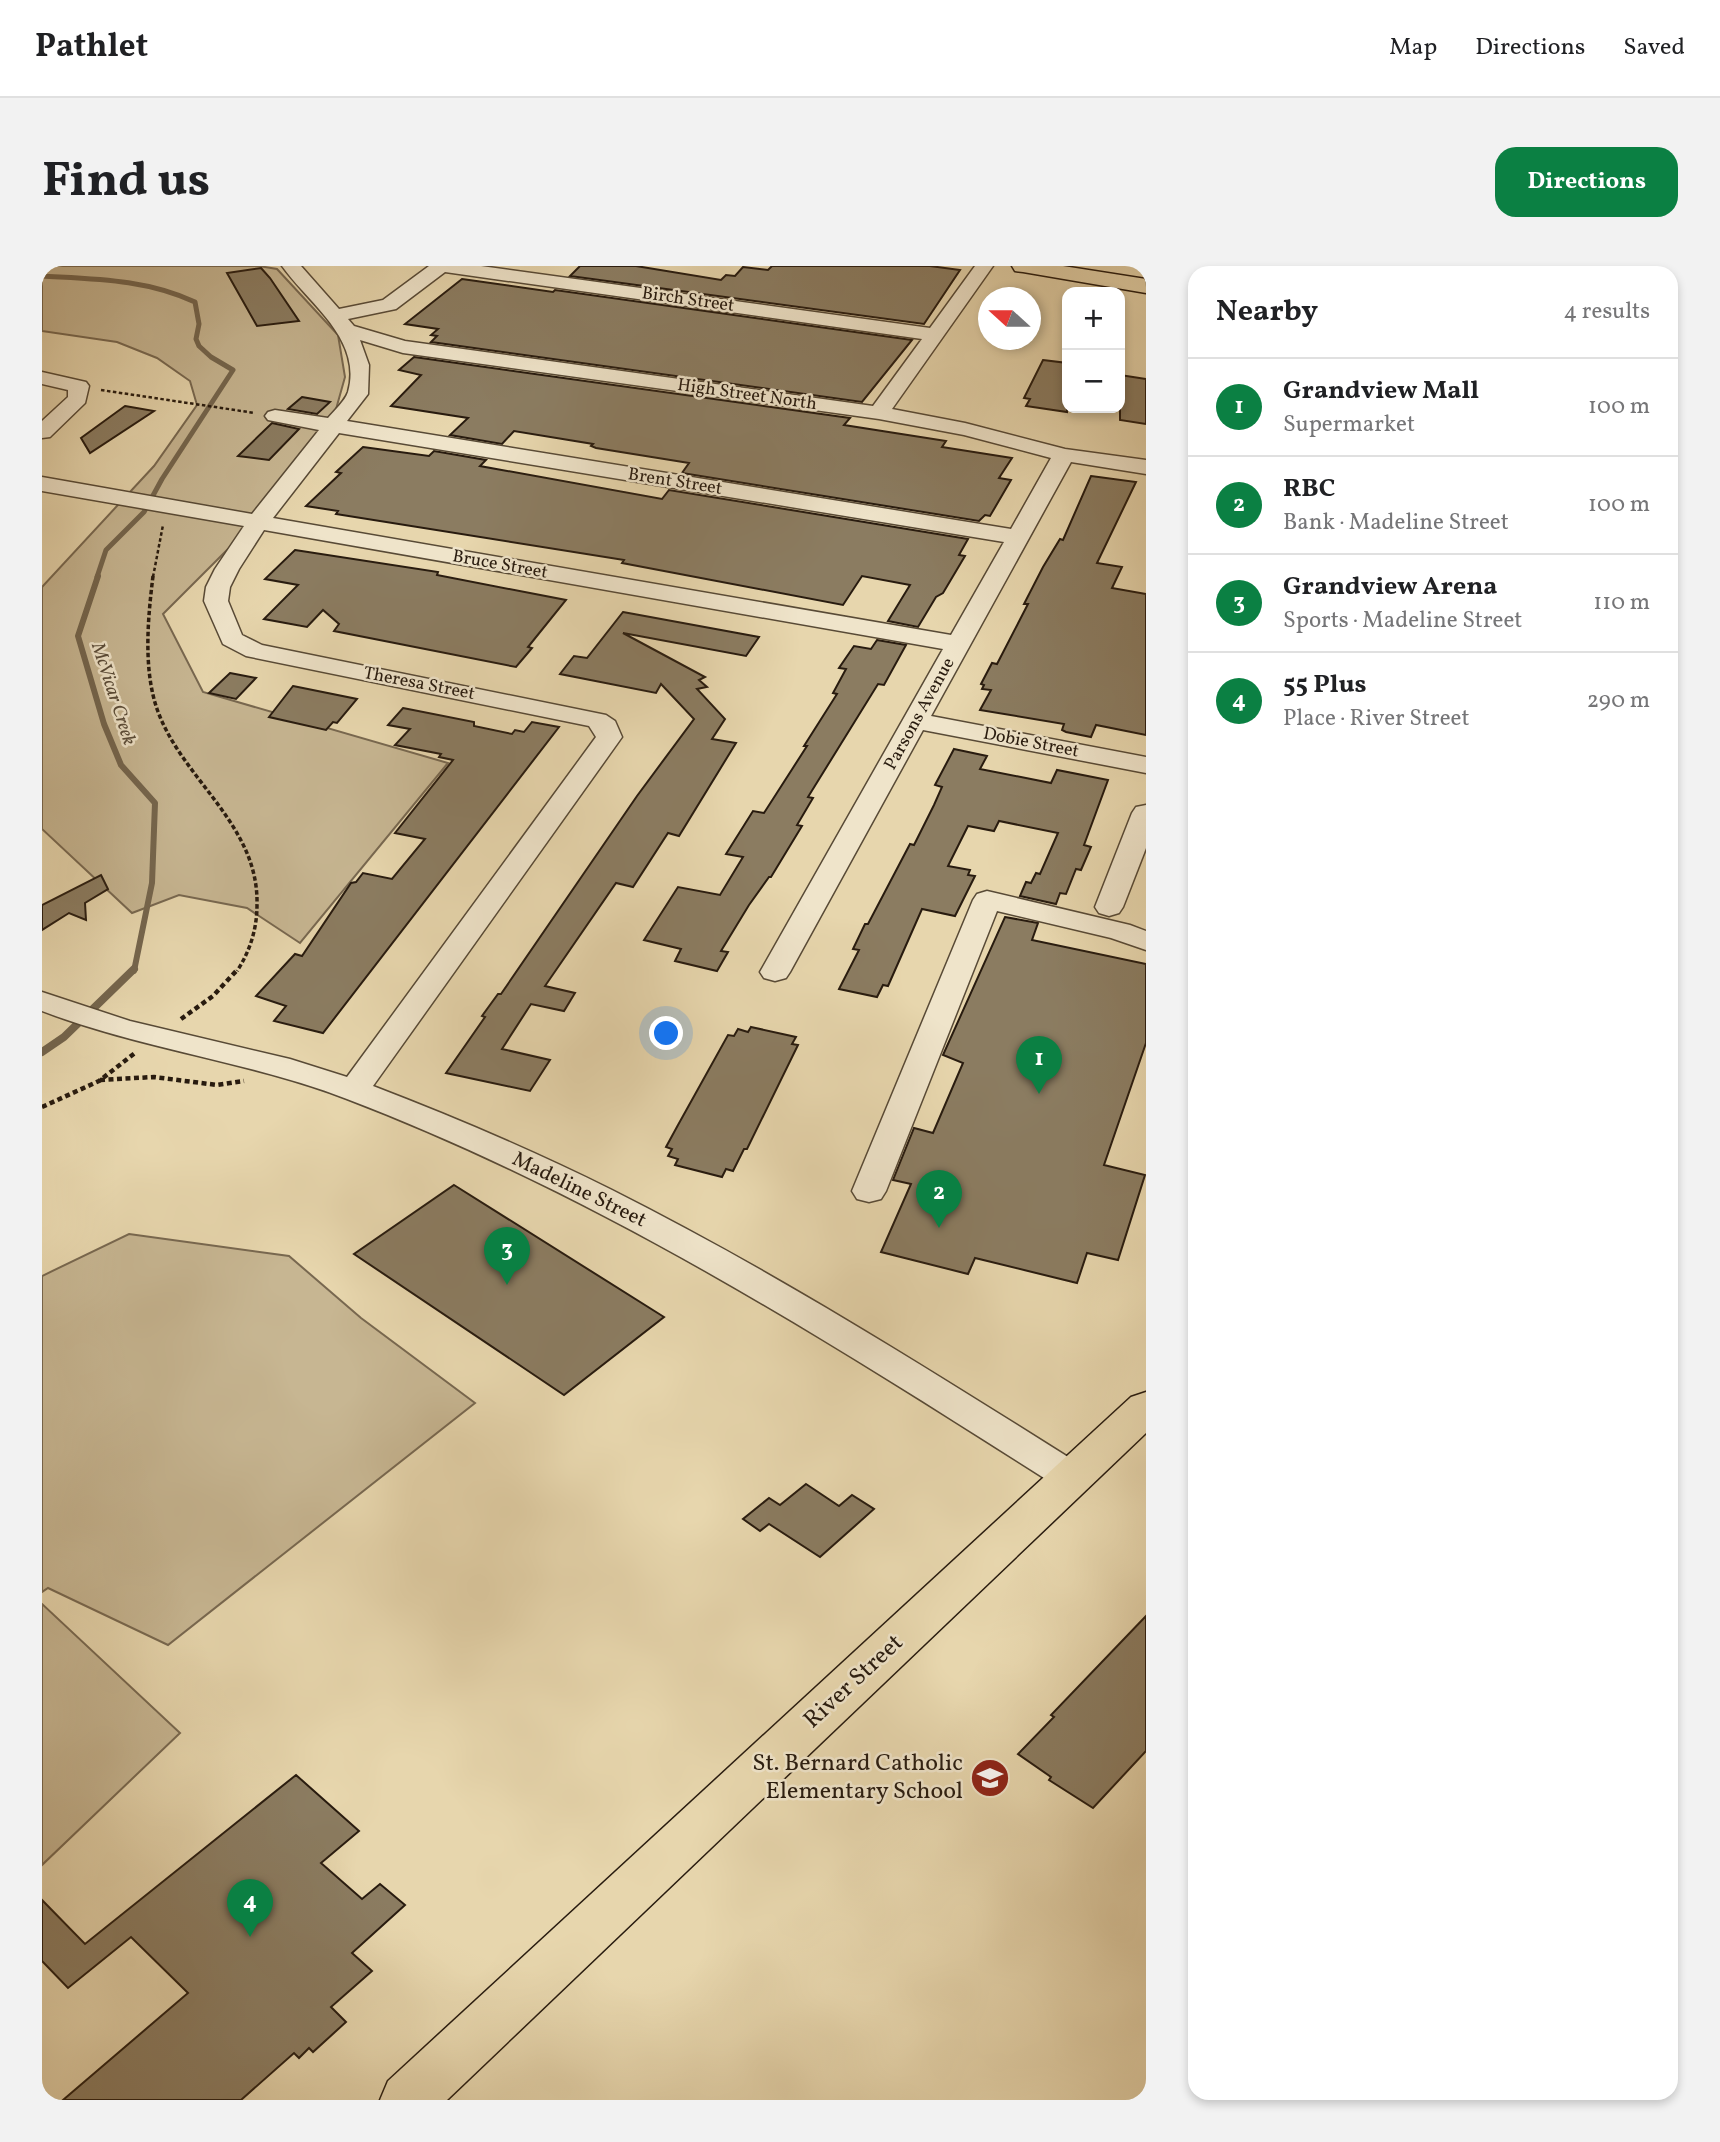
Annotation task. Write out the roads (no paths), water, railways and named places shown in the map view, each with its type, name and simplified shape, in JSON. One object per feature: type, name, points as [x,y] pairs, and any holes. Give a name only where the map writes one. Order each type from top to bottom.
[{"type":"main road","points":[[1033,267],[1146,286]]},
{"type":"main road","name":"River Street","points":[[408,2100],[1146,1408]]},
{"type":"street","name":"Theresa Street","points":[[291,266],[341,323],[359,365],[358,394],[257,523],[218,587],[215,601],[232,639],[241,646],[597,720],[607,727],[609,737],[354,1090]]},
{"type":"street","points":[[341,323],[389,305],[441,266]]},
{"type":"street","name":"Birch Street","points":[[441,266],[935,334]]},
{"type":"street","points":[[879,413],[984,266]]},
{"type":"street","name":"High Street North","points":[[341,323],[402,347],[879,413],[965,429],[1064,455],[1146,467]]},
{"type":"street","points":[[359,365],[377,353],[402,347]]},
{"type":"street","points":[[42,378],[77,385],[78,399],[42,432]]},
{"type":"street","name":"Brent Street","points":[[275,416],[1017,537]]},
{"type":"street","name":"Parsons Avenue","points":[[775,972],[1064,455]]},
{"type":"street","name":"Bruce Street","points":[[42,484],[958,644]]},
{"type":"street","name":"Dobie Street","points":[[917,721],[1146,765]]},
{"type":"street","points":[[1109,907],[1146,813]]},
{"type":"street","points":[[869,1191],[988,900],[1120,931],[1146,942]]},
{"type":"street","name":"Madeline Street","points":[[46,1002],[110,1023],[298,1072],[354,1090],[532,1165],[634,1215],[874,1352],[1071,1477]]},
{"type":"waterway","name":"McVicar Creek","points":[[42,276],[139,284],[177,294],[195,302],[199,324],[196,339],[199,346],[233,370],[162,479],[144,512],[106,550],[97,577]]},
{"type":"waterway","name":"McVicar Creek","points":[[98,576],[78,636],[104,724],[121,765],[155,803],[152,883],[134,971]]},
{"type":"waterway","name":"McVicar Creek","points":[[42,1052],[64,1037],[134,969]]},
{"type":"place","name":"Grandview Mall","points":[[1039,1094]]},
{"type":"place","name":"RBC","points":[[939,1228]]},
{"type":"place","name":"Grandview Arena","points":[[507,1285]]},
{"type":"place","name":"St. Bernard Catholic Elementary School","points":[[990,1778]]},
{"type":"place","name":"55 Plus","points":[[250,1937]]}]
